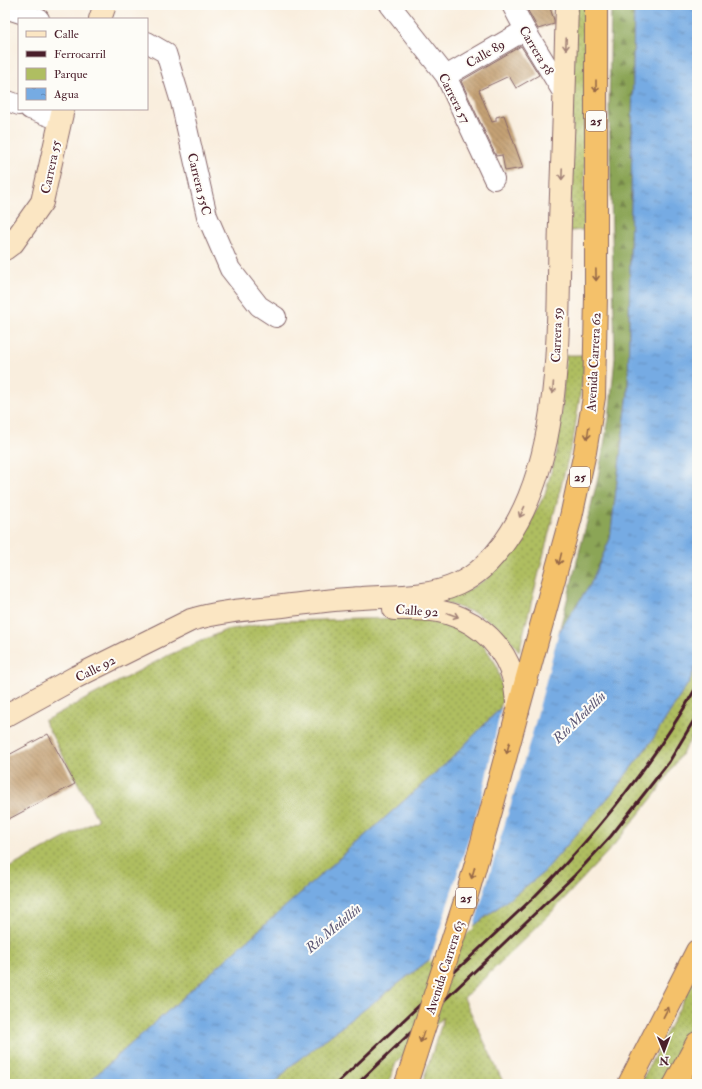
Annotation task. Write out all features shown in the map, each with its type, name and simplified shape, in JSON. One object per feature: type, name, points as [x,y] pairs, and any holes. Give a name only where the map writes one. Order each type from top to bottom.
[{"type":"highway","name":"Avenida Carrera 62","points":[[518,710],[555,579],[586,452],[594,397],[596,343],[596,5]]},
{"type":"highway","name":"Avenida Carrera 63","points":[[406,1084],[467,895],[518,710]]},
{"type":"highway","points":[[629,1084],[697,951]]},
{"type":"highway","points":[[675,1084],[697,1043]]},
{"type":"highway","points":[[684,1084],[697,1048]]},
{"type":"main road","name":"Carrera 59","points":[[406,602],[457,584],[480,571],[498,552],[512,532],[537,477],[546,439],[556,360],[567,5]]},
{"type":"main road","name":"Carrera 55","points":[[5,249],[13,243],[42,202],[62,114]]},
{"type":"main road","name":"Calle 92","points":[[5,716],[76,677],[191,620],[212,615],[256,609],[406,602],[426,609],[452,614],[482,630],[493,640],[504,655],[511,672],[518,710]]},
{"type":"street","name":"Carrera 57","points":[[390,5],[446,76],[494,179]]},
{"type":"street","name":"Carrera 58","points":[[512,5],[525,30],[564,94]]},
{"type":"street","points":[[5,8],[36,18]]},
{"type":"street","name":"Calle 89","points":[[446,76],[525,30]]},
{"type":"street","name":"Carrera 55C","points":[[148,43],[166,53],[181,102],[207,216],[230,269],[259,306],[276,317]]},
{"type":"street","points":[[5,100],[18,105]]},
{"type":"street","name":"Carrera 55","points":[[36,110],[62,114]]},
{"type":"green space","points":[[575,5],[586,5],[584,230],[570,231]]},
{"type":"green space","points":[[611,5],[634,5],[628,393],[610,539],[590,585],[559,632],[597,482],[609,418],[615,358],[609,109]]},
{"type":"green space","points":[[566,355],[584,355],[583,375],[574,435],[519,651],[499,627],[478,614],[446,603],[429,602],[467,591],[486,579],[505,561],[521,539],[545,494],[557,451]]},
{"type":"green space","points":[[402,618],[440,620],[479,638],[496,664],[504,693],[500,708],[451,759],[86,1084],[5,1084],[5,870],[98,820],[44,721],[169,655],[226,630],[280,621]]},
{"type":"green space","points":[[697,664],[697,730],[657,792],[614,845],[549,915],[464,998],[504,1084],[422,1084],[444,1017],[396,1063],[388,1084],[274,1084],[293,1064],[543,873],[612,793],[653,739],[689,682]]},
{"type":"green space","points":[[697,974],[697,1014],[663,1084],[640,1084]]},
{"type":"water","name":"Río Medellín","points":[[634,5],[697,5],[697,664],[689,682],[653,739],[612,793],[543,873],[293,1064],[274,1084],[86,1084],[451,759],[513,695],[554,639],[590,585],[610,539],[628,393]]},
{"type":"pier","points":[[560,627],[533,731],[473,929],[429,963],[482,796],[502,704]]},
{"type":"building","points":[[525,5],[549,5],[554,24],[538,29]]},
{"type":"building","points":[[521,46],[539,75],[516,88],[509,76],[479,90],[492,122],[496,121],[496,117],[504,115],[523,168],[505,171],[502,155],[496,156],[461,81]]},
{"type":"building","points":[[48,734],[75,784],[5,821],[5,757]]},
{"type":"railway","points":[[336,1084],[534,897],[557,873],[622,797],[662,743],[697,686]]},
{"type":"railway","points":[[357,1084],[575,875],[611,836],[669,762],[697,715]]}]
